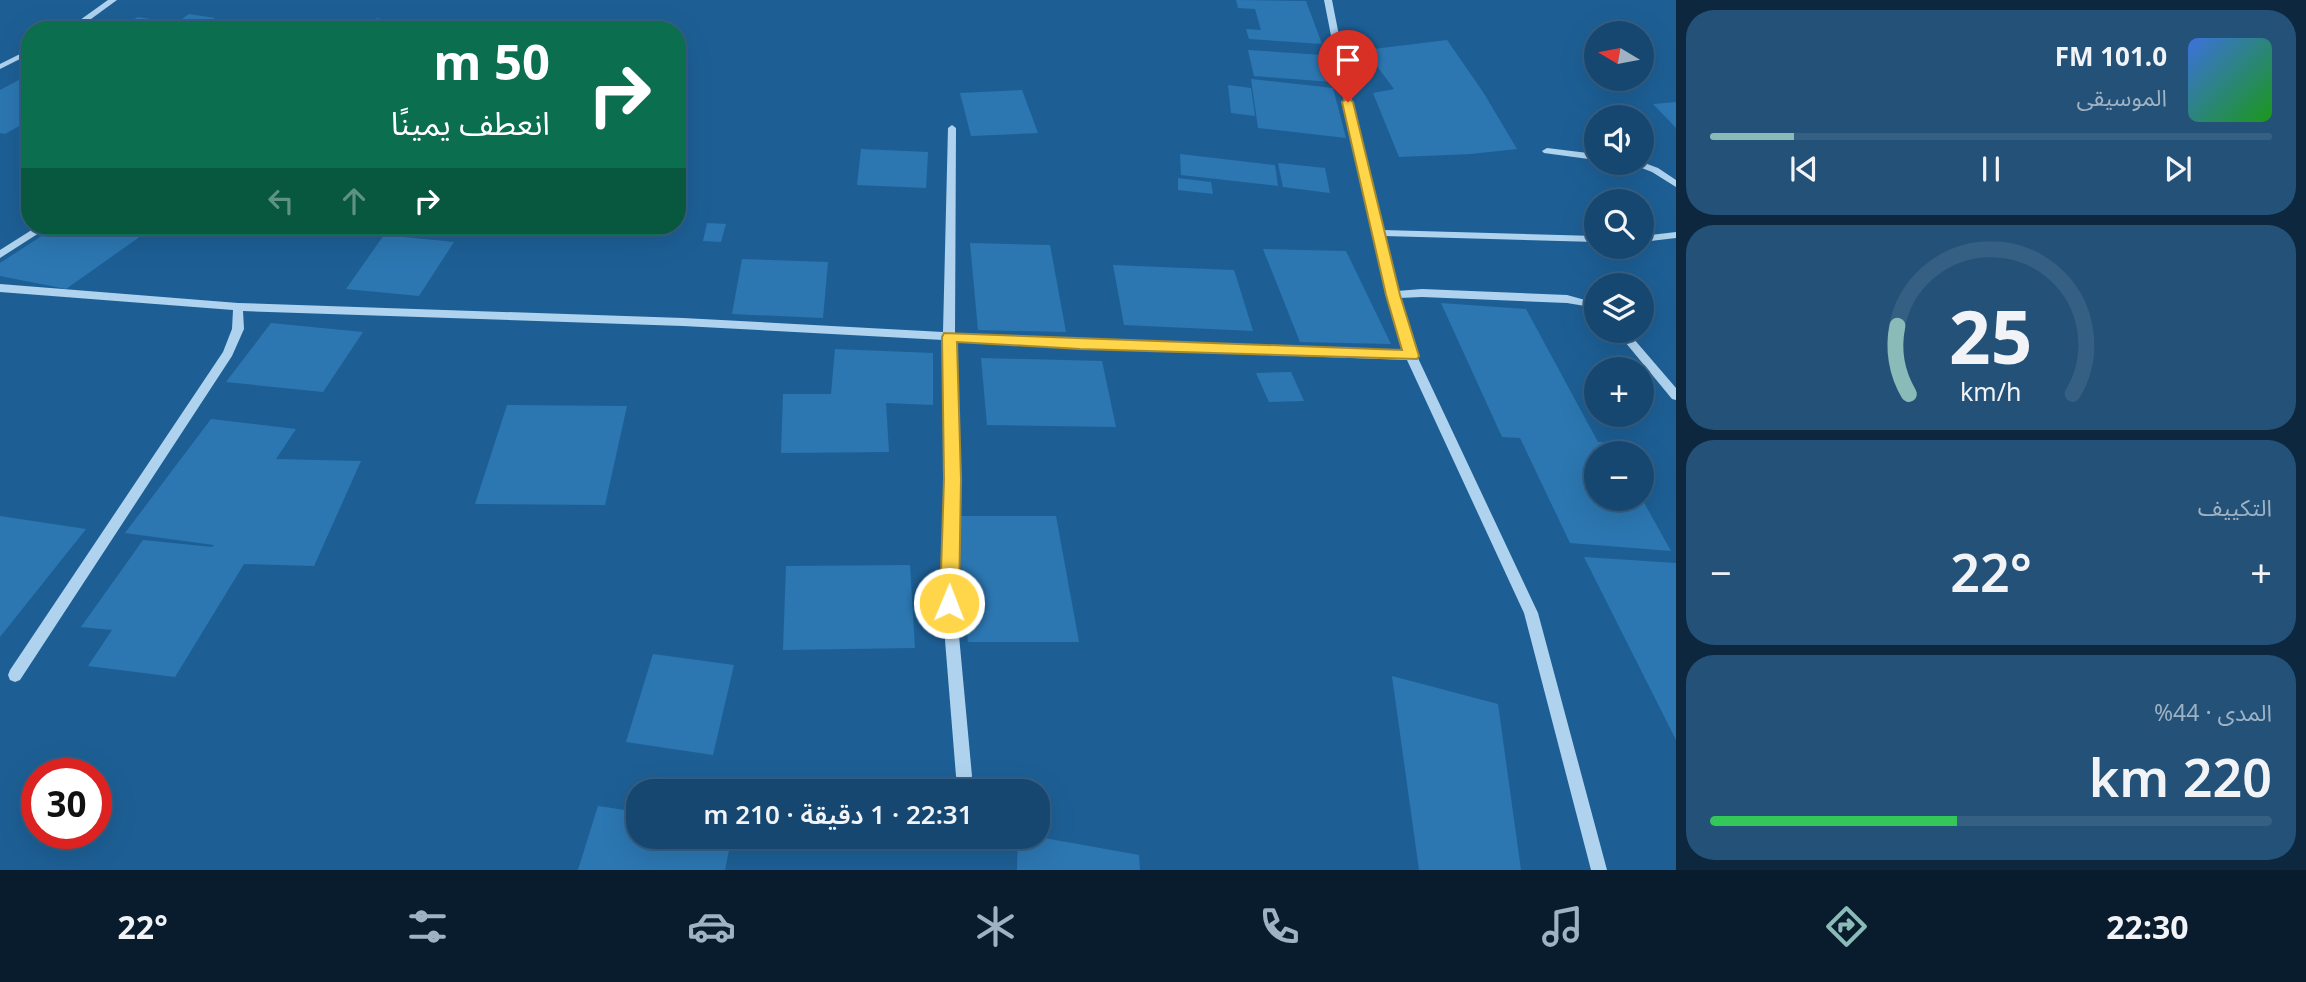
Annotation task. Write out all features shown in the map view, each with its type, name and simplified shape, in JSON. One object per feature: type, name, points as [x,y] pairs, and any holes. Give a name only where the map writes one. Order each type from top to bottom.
[{"type":"street","points":[[83,21],[113,0]]},
{"type":"street","points":[[1328,0],[1353,127],[1393,295],[1411,356],[1531,613],[1598,870]]},
{"type":"street","points":[[0,67],[21,56]]},
{"type":"street","points":[[951,128],[949,337],[953,479],[949,603],[964,776]]},
{"type":"street","points":[[1547,151],[1584,156]]},
{"type":"street","points":[[1654,170],[1676,184]]},
{"type":"street","points":[[1379,233],[1584,239]]},
{"type":"street","points":[[0,255],[31,235]]},
{"type":"street","points":[[1654,238],[1676,236]]},
{"type":"street","points":[[0,288],[238,307],[683,322],[1080,344],[1411,356]]},
{"type":"street","points":[[1393,295],[1422,293],[1567,299],[1584,302]]},
{"type":"street","points":[[15,675],[228,353],[238,329],[238,307]]},
{"type":"street","points":[[1631,343],[1676,396]]},
{"type":"building","points":[[1236,0],[1306,1],[1322,44],[1249,39],[1246,29],[1261,30],[1255,9],[1238,8]]},
{"type":"building","points":[[189,14],[215,18],[211,21],[179,21]]},
{"type":"building","points":[[138,17],[164,21],[130,21]]},
{"type":"building","points":[[1447,40],[1483,92],[1517,149],[1399,157],[1373,93],[1394,89],[1365,50]]},
{"type":"building","points":[[1248,50],[1323,55],[1332,82],[1254,76]]},
{"type":"building","points":[[21,79],[21,125],[5,134],[0,133],[0,90]]},
{"type":"building","points":[[1251,79],[1333,88],[1346,138],[1258,128]]},
{"type":"building","points":[[1228,85],[1251,88],[1255,116],[1231,113]]},
{"type":"building","points":[[1022,90],[1038,133],[971,136],[960,93]]},
{"type":"building","points":[[1676,102],[1676,128],[1654,105]]},
{"type":"building","points":[[861,149],[928,152],[926,188],[857,185]]},
{"type":"building","points":[[1180,154],[1275,165],[1278,186],[1181,175]]},
{"type":"building","points":[[1278,163],[1325,168],[1330,193],[1283,187]]},
{"type":"building","points":[[1178,178],[1211,182],[1213,194],[1178,190]]},
{"type":"building","points":[[707,223],[726,224],[721,242],[703,241]]},
{"type":"building","points":[[43,235],[142,235],[66,289],[0,276],[0,263]]},
{"type":"building","points":[[384,235],[454,242],[419,296],[346,289]]},
{"type":"building","points":[[970,243],[1050,245],[1066,332],[978,330]]},
{"type":"building","points":[[1263,249],[1346,251],[1391,344],[1300,342]]},
{"type":"building","points":[[742,259],[828,262],[823,318],[732,314]]},
{"type":"building","points":[[1113,265],[1234,270],[1253,331],[1124,325]]},
{"type":"building","points":[[1441,303],[1526,309],[1584,416],[1584,427],[1590,427],[1597,441],[1584,441],[1584,511],[1649,511],[1671,551],[1570,543],[1520,438],[1502,437]]},
{"type":"building","points":[[271,323],[363,332],[323,392],[226,382]]},
{"type":"building","points":[[835,349],[933,353],[933,405],[886,403],[889,452],[781,453],[783,394],[831,394]]},
{"type":"building","points":[[981,358],[1102,361],[1116,427],[987,425]]},
{"type":"building","points":[[1291,372],[1304,401],[1269,402],[1256,373]]},
{"type":"building","points":[[507,405],[627,406],[605,505],[475,504]]},
{"type":"building","points":[[211,419],[296,429],[276,459],[361,461],[314,566],[244,564],[175,677],[88,666],[112,630],[81,627],[143,540],[212,547],[214,545],[125,533]]},
{"type":"building","points":[[0,516],[86,529],[0,637]]},
{"type":"building","points":[[956,516],[1056,516],[1079,642],[968,642]]},
{"type":"building","points":[[1584,557],[1676,563],[1676,740]]},
{"type":"building","points":[[910,565],[915,648],[783,650],[786,566]]},
{"type":"building","points":[[653,654],[734,665],[713,755],[626,742]]},
{"type":"building","points":[[1392,676],[1498,704],[1521,870],[1419,870]]},
{"type":"building","points":[[598,806],[626,810],[626,849],[729,849],[725,870],[578,870]]},
{"type":"building","points":[[1050,839],[1139,855],[1140,870],[1017,870],[1018,849],[1050,849]]},
{"type":"route","points":[[949,603],[953,479],[949,337],[1411,356],[1393,295],[1348,102]]}]
